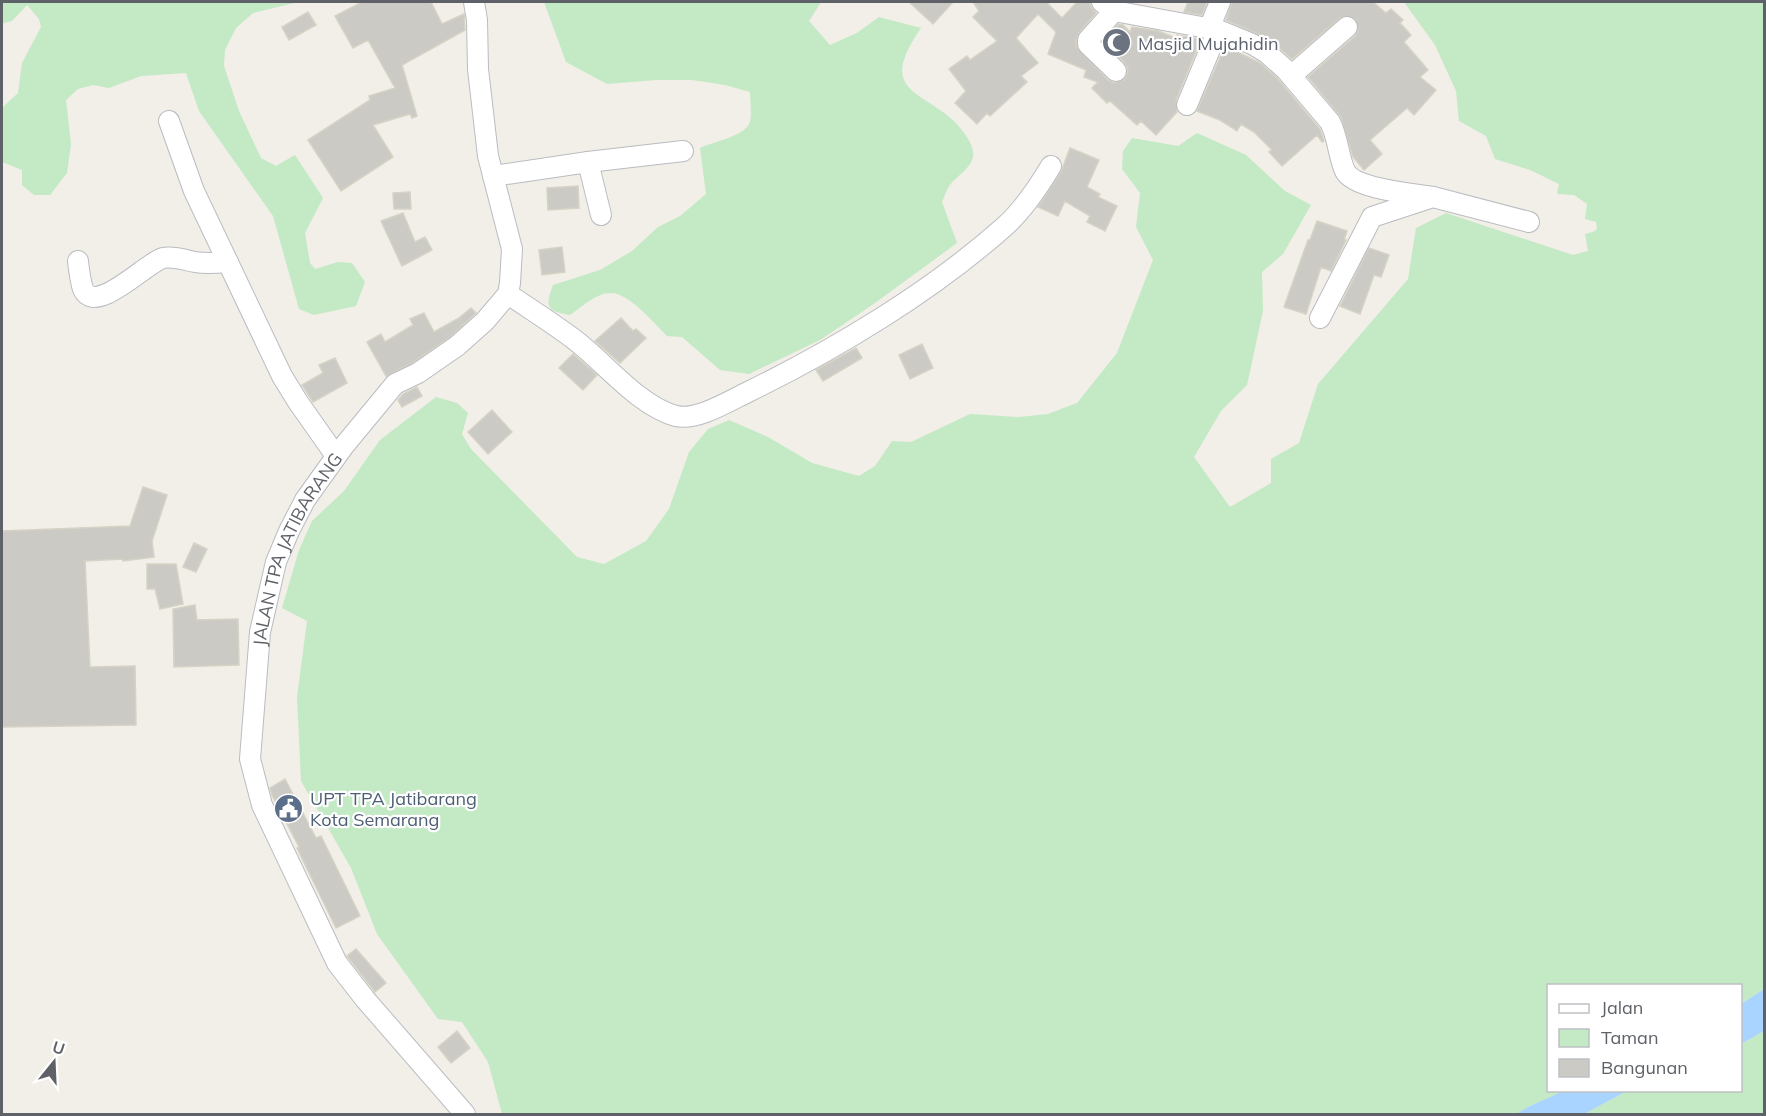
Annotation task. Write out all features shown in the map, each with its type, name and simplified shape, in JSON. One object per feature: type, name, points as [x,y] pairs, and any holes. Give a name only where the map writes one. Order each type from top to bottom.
[{"type":"street","points":[[474,2],[477,20],[478,69],[488,156],[512,249],[508,294],[574,339],[639,396],[679,417],[693,417],[723,405],[805,364],[946,273],[1006,225],[1042,181],[1051,166]]},
{"type":"street","points":[[1187,105],[1213,30],[1220,2]]},
{"type":"street","points":[[1116,71],[1088,44],[1088,40],[1108,6],[1228,33],[1268,53],[1330,122],[1335,131],[1344,168],[1350,177],[1377,187],[1433,197],[1529,222]]},
{"type":"street","points":[[1291,76],[1347,27]]},
{"type":"street","points":[[169,121],[194,190],[282,376],[336,456]]},
{"type":"street","points":[[493,176],[683,151]]},
{"type":"street","points":[[588,162],[600,215]]},
{"type":"street","points":[[1320,318],[1371,217],[1433,197]]},
{"type":"street","points":[[78,261],[84,290],[89,296],[95,297],[115,290],[161,258],[172,257],[196,262],[228,262]]},
{"type":"street","name":"JALAN TPA JATIBARANG","points":[[465,1114],[365,999],[337,963],[262,805],[250,759],[260,632],[276,562],[305,500],[336,456],[395,384],[418,373],[457,346],[485,321],[508,294]]},
{"type":"green space","points":[[2,2],[298,2],[253,13],[236,28],[225,50],[224,66],[239,111],[261,158],[276,166],[295,155],[323,198],[305,233],[310,263],[315,269],[338,262],[352,263],[365,282],[356,306],[314,315],[299,309],[273,216],[199,111],[186,73],[141,76],[109,88],[93,85],[78,89],[66,100],[71,144],[67,173],[50,195],[34,195],[22,185],[22,170],[2,162],[2,108],[18,93],[22,63],[41,27],[39,19],[27,5],[12,21],[2,22]]},
{"type":"green space","points":[[544,2],[821,2],[809,21],[830,45],[857,33],[879,17],[921,28],[907,51],[902,68],[905,81],[912,91],[952,119],[970,141],[973,150],[970,164],[950,185],[942,202],[957,243],[820,340],[749,374],[720,370],[682,337],[667,336],[633,303],[618,294],[600,295],[570,315],[552,310],[549,298],[553,285],[600,270],[632,251],[658,227],[680,216],[706,194],[700,148],[742,131],[750,122],[751,111],[750,92],[725,85],[692,80],[607,84],[566,62]]},
{"type":"green space","points":[[1404,2],[1764,2],[1764,989],[1742,1003],[1742,984],[1547,984],[1547,1092],[1564,1092],[1516,1114],[502,1114],[488,1062],[462,1022],[438,1019],[377,934],[351,868],[301,781],[297,697],[307,621],[282,608],[299,550],[312,521],[344,491],[380,440],[436,397],[457,403],[468,413],[462,434],[471,449],[577,557],[604,564],[646,541],[669,509],[689,452],[708,429],[729,420],[768,437],[812,463],[859,476],[875,466],[892,441],[911,442],[970,414],[1019,417],[1048,414],[1077,403],[1117,353],[1153,260],[1136,227],[1140,193],[1122,169],[1123,151],[1132,138],[1178,146],[1197,133],[1246,155],[1285,191],[1311,205],[1283,254],[1262,272],[1263,311],[1247,385],[1221,411],[1194,457],[1230,507],[1271,483],[1271,459],[1299,443],[1318,384],[1408,279],[1416,228],[1446,213],[1573,255],[1588,251],[1585,234],[1597,229],[1596,222],[1585,219],[1587,204],[1574,195],[1557,194],[1559,184],[1530,170],[1495,159],[1486,136],[1459,121],[1456,91],[1435,45]]},
{"type":"green space","points":[[1764,1031],[1764,1114],[1584,1114],[1625,1092],[1742,1092],[1742,1043]]},
{"type":"water","points":[[1764,989],[1764,1031],[1742,1043],[1742,1003]]},
{"type":"water","points":[[1562,1092],[1625,1092],[1584,1114],[1516,1114]]},
{"type":"building","points":[[362,2],[431,2],[442,24],[464,14],[465,30],[402,65],[417,116],[412,118],[410,114],[373,125],[393,157],[341,191],[308,140],[370,100],[369,96],[395,88],[368,40],[353,48],[335,16]]},
{"type":"building","points":[[909,2],[953,2],[933,24]]},
{"type":"building","points":[[973,2],[1050,2],[1048,4],[1062,18],[1077,2],[1090,2],[1096,13],[1079,33],[1076,40],[1077,48],[1108,80],[1114,83],[1124,80],[1128,68],[1103,42],[1118,24],[1123,25],[1130,32],[1132,27],[1158,31],[1176,38],[1177,35],[1201,39],[1176,100],[1177,112],[1156,135],[1141,121],[1137,125],[1110,101],[1107,103],[1092,88],[1098,82],[1084,77],[1086,70],[1048,54],[1056,32],[1038,14],[1016,38],[1038,63],[1021,76],[1027,82],[990,116],[987,113],[977,124],[955,103],[966,91],[949,69],[967,56],[970,60],[997,41],[973,17],[979,11]]},
{"type":"building","points":[[1188,2],[1207,2],[1202,15],[1184,12]]},
{"type":"building","points":[[1232,2],[1373,2],[1386,13],[1391,9],[1403,20],[1400,23],[1411,35],[1404,42],[1428,70],[1420,77],[1436,90],[1414,115],[1407,108],[1370,140],[1382,154],[1364,170],[1353,157],[1341,117],[1308,77],[1355,36],[1358,30],[1356,20],[1350,16],[1340,18],[1292,59],[1275,44],[1226,20]]},
{"type":"building","points":[[308,12],[316,25],[289,40],[282,27]]},
{"type":"building","points":[[1225,46],[1260,63],[1277,78],[1320,129],[1324,141],[1322,142],[1317,135],[1282,166],[1269,152],[1272,150],[1254,132],[1241,124],[1237,131],[1220,120],[1197,111]]},
{"type":"building","points":[[1070,148],[1099,160],[1087,187],[1100,194],[1098,197],[1117,206],[1105,231],[1087,222],[1090,216],[1065,201],[1058,216],[1038,207],[1061,172]]},
{"type":"building","points":[[578,186],[579,208],[548,210],[547,188]]},
{"type":"building","points":[[410,192],[411,209],[394,209],[393,193]]},
{"type":"building","points":[[403,213],[415,242],[425,237],[432,250],[402,266],[381,221]]},
{"type":"building","points":[[1317,221],[1347,231],[1344,240],[1346,240],[1331,271],[1321,267],[1306,314],[1284,307]]},
{"type":"building","points":[[562,247],[565,272],[542,275],[539,250]]},
{"type":"building","points":[[1369,248],[1389,255],[1381,277],[1374,275],[1360,314],[1340,306]]},
{"type":"building","points":[[471,308],[476,313],[450,337],[412,363],[386,376],[367,342],[381,334],[385,342],[413,325],[410,319],[424,313],[434,332],[459,318]]},
{"type":"building","points":[[621,318],[633,331],[636,329],[646,338],[620,363],[595,341]]},
{"type":"building","points":[[922,344],[933,368],[910,379],[899,355]]},
{"type":"building","points":[[856,348],[862,358],[823,381],[816,370]]},
{"type":"building","points":[[573,354],[597,375],[583,390],[559,368]]},
{"type":"building","points":[[335,358],[347,383],[313,402],[302,385],[323,373],[319,365]]},
{"type":"building","points":[[417,387],[422,396],[402,407],[398,400],[403,394]]},
{"type":"building","points":[[492,410],[512,432],[488,454],[468,432]]},
{"type":"building","points":[[143,487],[167,495],[152,541],[154,557],[123,561],[123,559],[85,561],[90,667],[135,666],[136,725],[2,727],[2,531],[130,526]]},
{"type":"building","points":[[194,543],[207,549],[196,572],[183,567]]},
{"type":"building","points":[[147,564],[176,564],[183,604],[160,609],[155,589],[147,589]]},
{"type":"building","points":[[195,605],[197,620],[238,619],[239,665],[174,667],[173,609]]},
{"type":"building","points":[[285,779],[316,838],[321,836],[360,916],[336,928],[272,795],[270,788]]},
{"type":"building","points":[[356,949],[386,983],[375,992],[347,956]]},
{"type":"building","points":[[457,1031],[470,1048],[451,1063],[438,1047]]},
{"type":"place","name":"Masjid Mujahidin","points":[[1117,43]]},
{"type":"place","name":"UPT TPA Jatibarang Kota Semarang","points":[[289,808]]}]
